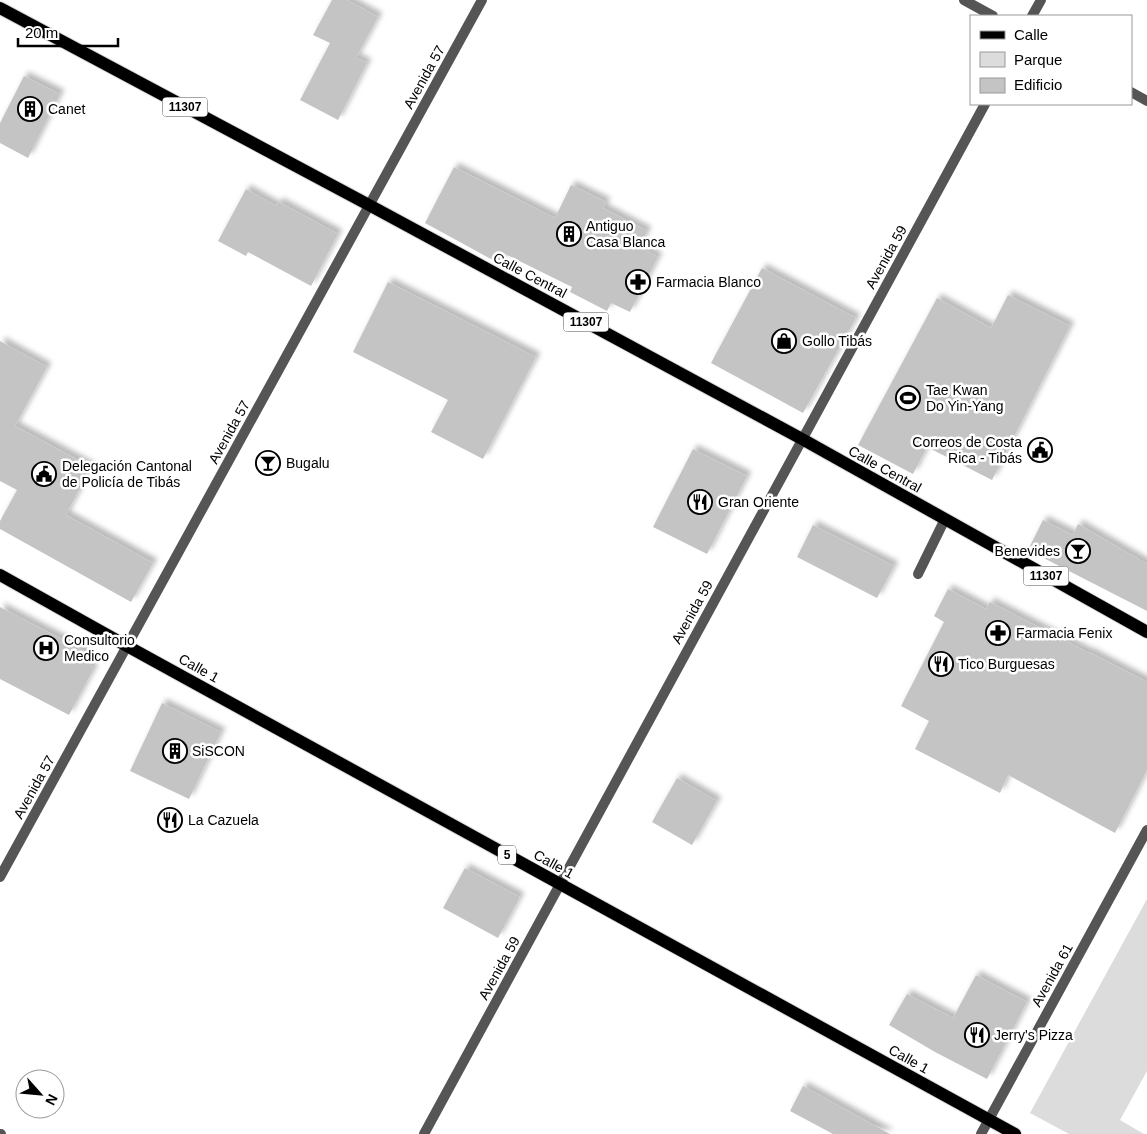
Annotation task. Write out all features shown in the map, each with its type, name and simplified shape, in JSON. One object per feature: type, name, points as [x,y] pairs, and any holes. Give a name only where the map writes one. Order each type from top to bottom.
[{"type":"main road","name":"Calle Central","points":[[0,8],[370,205],[802,439],[1147,632]]},
{"type":"main road","name":"Calle 1","points":[[0,575],[1015,1134]]},
{"type":"street","name":"Avenida 57","points":[[0,877],[482,0]]},
{"type":"street","points":[[964,0],[992,15]]},
{"type":"street","points":[[1033,15],[1041,0]]},
{"type":"street","points":[[1132,93],[1147,101]]},
{"type":"street","name":"Avenida 59","points":[[424,1134],[983,105]]},
{"type":"street","points":[[918,574],[945,520]]},
{"type":"street","name":"Avenida 61","points":[[981,1134],[1147,830]]},
{"type":"green space","points":[[1147,899],[1147,1071],[1120,1120],[1144,1134],[1069,1134],[1030,1113]]},
{"type":"building","points":[[332,0],[347,0],[378,17],[356,58],[367,63],[338,120],[300,100],[330,43],[313,35]]},
{"type":"building","name":"Canet","points":[[24,76],[60,94],[28,158],[0,143],[0,123]]},
{"type":"building","points":[[454,167],[555,218],[571,185],[606,202],[603,208],[647,231],[639,247],[658,257],[630,312],[611,303],[607,311],[570,292],[572,287],[505,254],[500,264],[425,223]]},
{"type":"building","points":[[246,189],[276,206],[279,202],[338,234],[311,286],[248,252],[246,256],[218,241]]},
{"type":"building","name":"Gollo Tibás","points":[[762,268],[856,318],[803,413],[711,363]]},
{"type":"building","points":[[388,282],[536,357],[483,459],[431,432],[448,400],[353,352]]},
{"type":"building","points":[[1008,295],[1070,326],[992,480],[927,447],[913,474],[858,445],[937,298],[991,328]]},
{"type":"building","points":[[0,341],[47,367],[15,426],[91,467],[66,515],[153,563],[131,602],[0,529],[0,521],[17,490],[0,481]]},
{"type":"building","name":"Gran Oriente","points":[[693,449],[747,476],[707,554],[653,527]]},
{"type":"building","points":[[1043,520],[1073,535],[1078,524],[1147,564],[1147,611],[1028,550]]},
{"type":"building","points":[[813,525],[894,566],[877,598],[797,557]]},
{"type":"building","points":[[948,589],[986,609],[990,602],[1147,682],[1147,770],[1115,833],[1008,775],[1000,793],[915,749],[929,721],[901,706],[944,622],[934,616]]},
{"type":"building","points":[[0,607],[86,652],[93,670],[69,715],[0,679]]},
{"type":"building","name":"SiSCON","points":[[162,703],[221,732],[189,799],[130,771]]},
{"type":"building","points":[[677,778],[717,801],[692,845],[652,822]]},
{"type":"building","points":[[465,868],[520,897],[498,938],[443,908]]},
{"type":"building","name":"Jerry's Pizza","points":[[976,975],[1027,1002],[987,1079],[889,1025],[907,994],[953,1018]]},
{"type":"building","points":[[803,1086],[890,1134],[833,1134],[790,1111]]},
{"type":"place","name":"Canet","points":[[30,109]]},
{"type":"place","name":"Antiguo Casa Blanca","points":[[569,234]]},
{"type":"place","name":"Farmacia Blanco","points":[[638,282]]},
{"type":"place","name":"Gollo Tibás","points":[[784,341]]},
{"type":"place","name":"Tae Kwan Do Yin-Yang","points":[[908,398]]},
{"type":"place","name":"Correos de Costa Rica - Tibás","points":[[1040,450]]},
{"type":"place","name":"Bugalu","points":[[268,463]]},
{"type":"place","name":"Delegación Cantonal de Policía de Tibás","points":[[44,474]]},
{"type":"place","name":"Gran Oriente","points":[[700,502]]},
{"type":"place","name":"Benevides","points":[[1078,551]]},
{"type":"place","name":"Farmacia Fenix","points":[[998,633]]},
{"type":"place","name":"Consultorio Medico","points":[[46,648]]},
{"type":"place","name":"Tico Burguesas","points":[[941,664]]},
{"type":"place","name":"SiSCON","points":[[175,751]]},
{"type":"place","name":"La Cazuela","points":[[170,820]]},
{"type":"place","name":"Jerry's Pizza","points":[[977,1035]]}]
